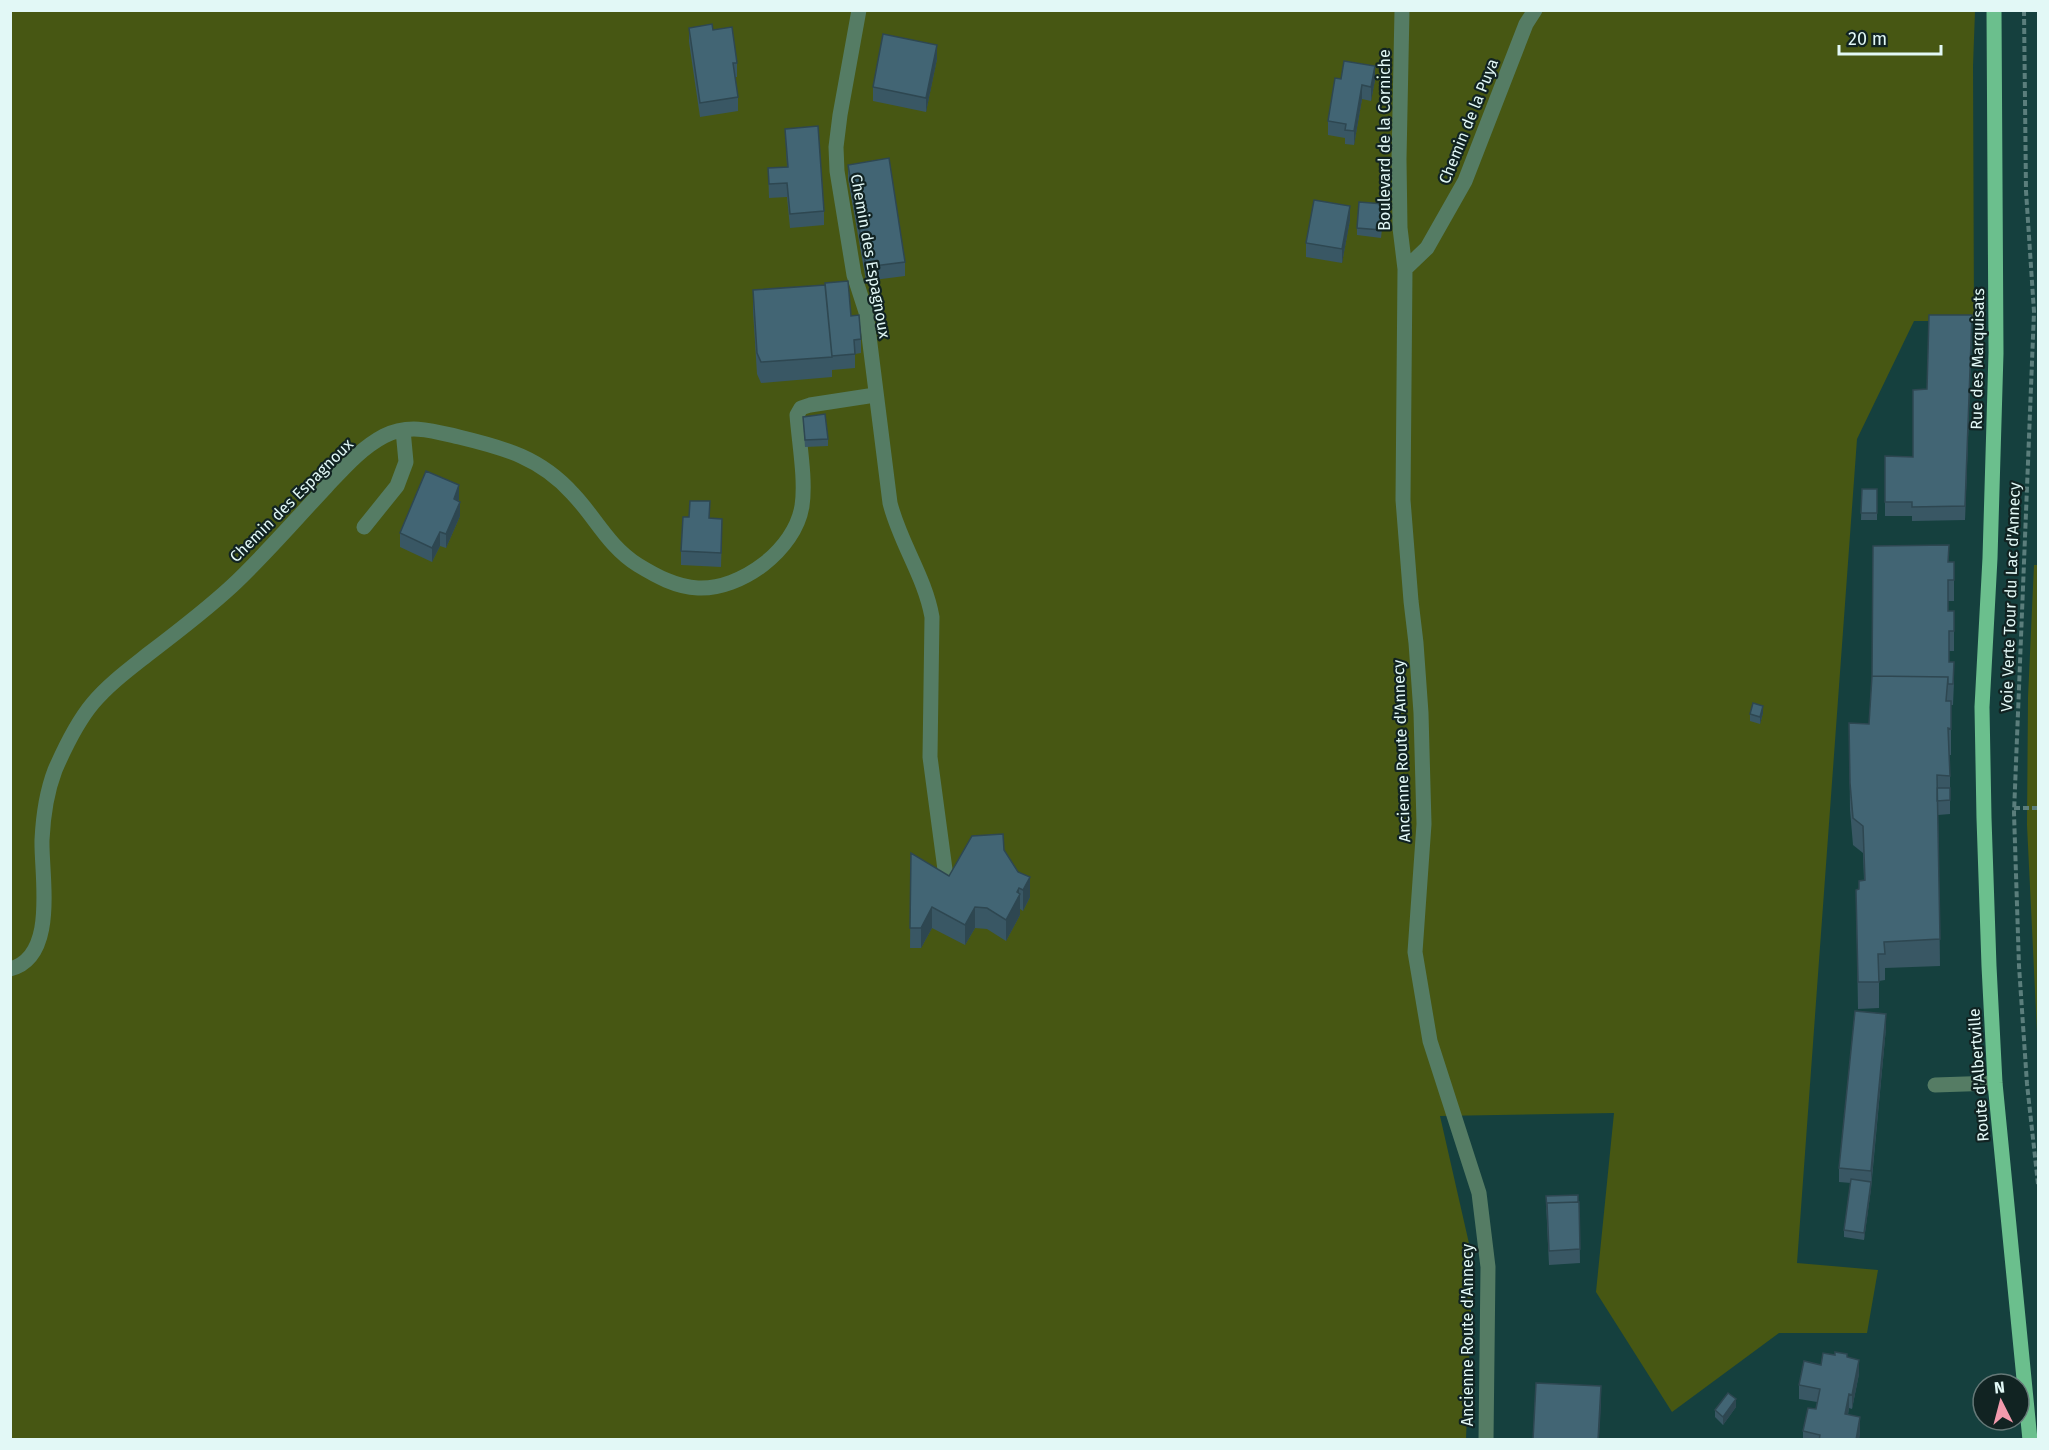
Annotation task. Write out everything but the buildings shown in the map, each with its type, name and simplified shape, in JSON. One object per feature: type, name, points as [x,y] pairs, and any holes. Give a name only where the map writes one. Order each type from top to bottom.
[{"type":"main road","name":"Rue des Marquisats","points":[[1982,707],[1990,558],[1996,353],[1994,10]]},
{"type":"main road","name":"Route d'Albertville","points":[[1982,707],[1989,966],[1995,1083],[2030,1440]]},
{"type":"street","name":"Chemin des Espagnoux","points":[[10,969],[29,958],[38,943],[44,919],[42,838],[48,796],[62,756],[93,703],[121,675],[233,585],[352,460],[384,436],[402,430],[424,428],[502,448],[531,460],[552,472],[575,495],[621,553],[675,584],[698,588],[729,583],[758,569],[788,539],[802,507],[797,415],[801,408],[875,396],[866,312],[854,275],[837,171],[836,147],[859,10]]},
{"type":"street","name":"Boulevard de la Corniche","points":[[1402,10],[1400,217],[1405,269]]},
{"type":"street","name":"Chemin de la Puya","points":[[1405,269],[1427,248],[1465,181],[1526,24],[1535,10]]},
{"type":"street","name":"Ancienne Route d'Annecy","points":[[1405,269],[1403,500],[1421,713],[1424,824],[1415,952],[1430,1041],[1479,1193],[1488,1267],[1486,1440]]},
{"type":"street","points":[[875,396],[894,521],[928,596],[932,617],[930,757],[946,877]]},
{"type":"street","points":[[363,526],[397,486],[406,462],[402,430]]},
{"type":"street","points":[[1935,1085],[1995,1083]]},
{"type":"path","name":"Voie Verte Tour du Lac d'Annecy","points":[[2024,10],[2026,191],[2034,312],[2014,808],[2019,966],[2027,1084],[2038,1184]]},
{"type":"path","points":[[2014,808],[2038,808]]},
{"type":"green space","points":[[10,11],[1975,11],[1973,66],[1974,321],[1914,321],[1857,439],[1797,1263],[1878,1270],[1867,1333],[1779,1333],[1672,1412],[1596,1292],[1614,1113],[1440,1116],[1473,1261],[1466,1439],[11,1439]]},
{"type":"green space","points":[[2034,565],[2038,565],[2038,1053],[2027,825],[2028,697]]}]
